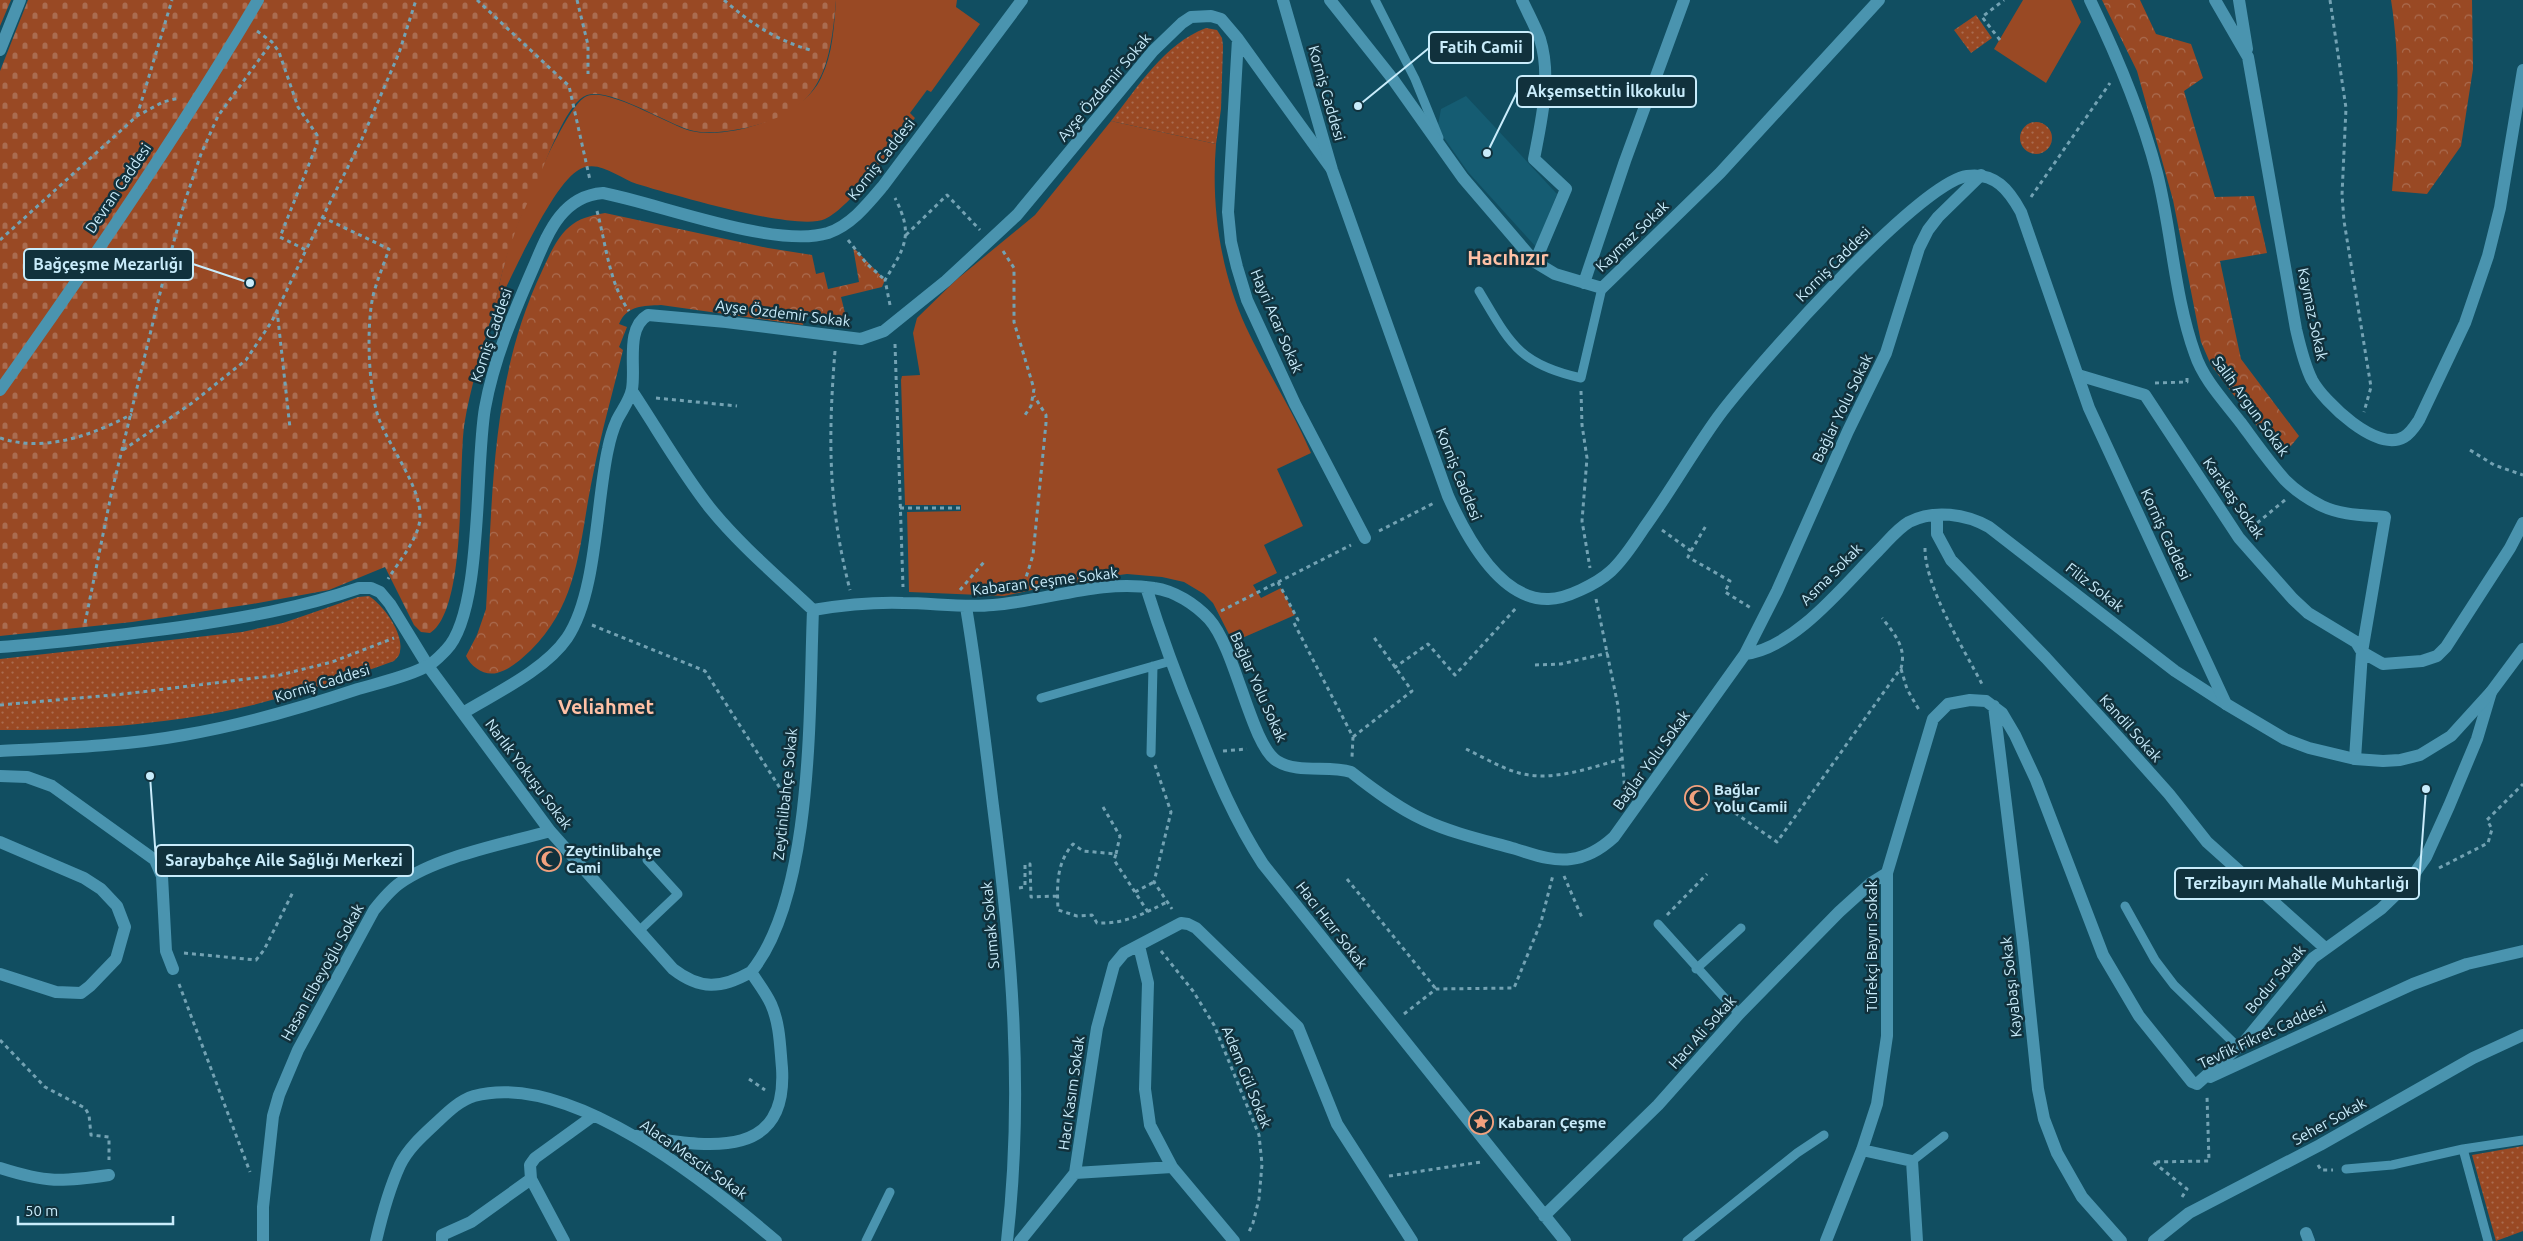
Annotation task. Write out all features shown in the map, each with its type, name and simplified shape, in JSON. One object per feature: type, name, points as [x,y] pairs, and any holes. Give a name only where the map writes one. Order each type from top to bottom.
[{"type":"street","points":[[0,50],[20,0]]},
{"type":"street","name":"Devran Caddesi","points":[[0,390],[198,98],[258,0]]},
{"type":"street","name":"Korniş Caddesi","points":[[0,751],[136,741],[223,728],[296,709],[428,666],[452,642],[463,618],[468,600],[484,411],[492,374],[504,339],[551,230],[566,208],[574,202],[593,194],[618,196],[766,233],[809,235],[826,233],[838,228],[857,215],[887,181],[1022,0]]},
{"type":"street","name":"Korniş Caddesi","points":[[1283,0],[1332,170],[1448,496],[1461,524],[1486,561],[1502,579],[1528,595],[1549,600],[1592,584],[1610,572],[1649,521],[1720,415],[1791,330],[1873,246],[1935,190],[1966,176],[1980,176],[1996,180],[2004,186],[2021,212],[2100,434],[2204,653],[2226,704]]},
{"type":"street","name":"Kaymaz Sokak","points":[[1330,0],[1392,78],[1475,192],[1535,262],[1546,270],[1602,288],[1720,173],[1879,0]]},
{"type":"street","points":[[1522,0],[1539,38],[1544,67],[1541,121],[1534,159],[1566,189],[1535,262]]},
{"type":"street","points":[[1584,283],[1625,161],[1684,0]]},
{"type":"street","name":"Salih Argun Sokak","points":[[2090,0],[2122,66],[2141,116],[2157,174],[2194,353],[2211,383],[2274,465],[2297,490],[2322,506],[2338,512],[2384,517],[2362,652]]},
{"type":"street","name":"Kaymaz Sokak","points":[[2215,0],[2248,57],[2296,329],[2305,364],[2313,381],[2324,397],[2360,428],[2369,434],[2394,440],[2404,437],[2412,430],[2465,324],[2477,294],[2500,208],[2523,70]]},
{"type":"street","points":[[2239,0],[2248,57]]},
{"type":"street","name":"Ayşe Özdemir Sokak","points":[[638,324],[648,315],[861,339],[872,337],[884,331],[991,240],[1038,193],[1153,52],[1182,23],[1191,17],[1211,16],[1221,19],[1238,39],[1332,170]]},
{"type":"street","name":"Hayri Acar Sokak","points":[[1238,39],[1228,203],[1231,242],[1237,267],[1247,300],[1294,404],[1365,538]]},
{"type":"street","name":"Bağlar Yolu Sokak","points":[[1146,587],[1170,592],[1188,601],[1207,618],[1223,642],[1264,745],[1276,760],[1295,766],[1342,769],[1351,772],[1402,808],[1425,821],[1557,860],[1584,857],[1596,851],[1614,837],[1627,821],[1745,654],[1765,616],[1848,431],[1886,353],[1919,248],[1928,230],[1938,217],[1980,176]]},
{"type":"street","points":[[462,713],[516,680],[558,650],[577,620],[587,579],[608,450],[617,421],[634,393],[635,334],[638,324]]},
{"type":"street","name":"Karakaş Sokak","points":[[2078,375],[2145,395],[2239,538],[2293,599],[2308,613],[2356,642],[2362,652],[2383,664],[2422,661],[2437,656],[2446,647],[2460,628],[2523,523]]},
{"type":"street","points":[[634,393],[693,485],[711,509],[736,536],[813,610]]},
{"type":"street","name":"Filiz Sokak","points":[[1937,515],[1962,516],[1990,527],[2175,671],[2226,704]]},
{"type":"street","name":"Kandil Sokak","points":[[1937,515],[1936,528],[1940,543],[1951,560],[2046,658],[2119,738],[2169,794],[2207,842],[2325,948]]},
{"type":"street","name":"Asma Sokak","points":[[1745,654],[1763,651],[1788,636],[1812,617],[1902,527],[1916,520],[1937,515]]},
{"type":"street","name":"Kabaran Çeşme Sokak","points":[[813,610],[853,603],[904,603],[966,607],[1016,603],[1095,588],[1146,587]]},
{"type":"street","name":"Hacı Hızır Sokak","points":[[1146,587],[1171,661],[1238,825],[1264,864],[1565,1241]]},
{"type":"street","points":[[0,647],[81,640],[252,616],[297,606],[359,588],[371,588],[380,592]]},
{"type":"street","name":"Narlık Yokuşu Sokak","points":[[380,592],[390,604],[428,666],[550,831],[673,968],[686,979],[702,984],[732,983],[751,972]]},
{"type":"street","name":"Sumak Sokak","points":[[966,607],[975,660],[1009,936],[1016,1133],[1014,1182],[1007,1241]]},
{"type":"street","name":"Zeytinlibahçe Sokak","points":[[751,972],[761,960],[776,929],[793,870],[808,737],[813,610]]},
{"type":"street","points":[[2226,704],[2285,740],[2355,759],[2400,760],[2420,755],[2437,747],[2463,725],[2491,692],[2523,649]]},
{"type":"street","points":[[2355,759],[2362,652]]},
{"type":"street","name":"Bodur Sokak","points":[[2201,1081],[2238,1047],[2302,970],[2325,948],[2398,895],[2416,873],[2433,840],[2477,740],[2491,692]]},
{"type":"street","name":"Tüfekçi Bayırı Sokak","points":[[1826,1241],[1862,1150],[1877,1104],[1886,1036],[1887,873],[1931,726],[1937,712],[1948,704],[1980,700],[1993,705]]},
{"type":"street","name":"Tevfik Fikret Caddesi","points":[[1993,705],[2008,722],[2036,780],[2102,956],[2138,1016],[2192,1082],[2201,1081],[2413,984],[2467,964],[2523,951]]},
{"type":"street","name":"Kayabaşı Sokak","points":[[1993,705],[2023,943],[2038,1089],[2044,1119],[2056,1153],[2082,1197],[2121,1241]]},
{"type":"street","points":[[0,776],[27,777],[52,786],[155,860],[162,876],[166,951],[174,969]]},
{"type":"street","name":"Hasan Elbeyoğlu Sokak","points":[[264,1241],[263,1207],[273,1116],[279,1095],[298,1050],[374,910],[387,894],[416,873],[435,865],[550,831]]},
{"type":"street","points":[[0,842],[84,878],[101,889],[117,906],[125,927],[116,959],[90,986],[80,993],[56,992],[0,974]]},
{"type":"street","name":"Hacı Ali Sokak","points":[[1544,1216],[1658,1105],[1739,1014],[1857,895],[1887,873]]},
{"type":"street","points":[[1181,923],[1196,928],[1298,1027],[1331,1111],[1412,1241]]},
{"type":"street","name":"Hacı Kasım Sokak","points":[[1020,1241],[1075,1173],[1097,1028],[1110,976],[1119,957],[1181,923]]},
{"type":"street","points":[[1139,946],[1146,974],[1149,1002],[1146,1065],[1147,1109],[1154,1133],[1172,1167],[1240,1239]]},
{"type":"street","points":[[636,1136],[708,1145],[728,1144],[744,1140],[760,1131],[776,1116],[780,1100],[782,1075],[778,1030],[771,1003],[751,972]]},
{"type":"street","name":"Seher Sokak","points":[[2154,1241],[2189,1213],[2320,1145],[2473,1058],[2523,1035]]},
{"type":"street","name":"Alaca Mescit Sokak","points":[[376,1241],[383,1211],[401,1163],[413,1146],[462,1102],[488,1094],[526,1094],[544,1096],[636,1136],[714,1189],[776,1241]]},
{"type":"street","points":[[564,1241],[531,1180],[530,1165],[535,1158],[593,1116]]},
{"type":"street","points":[[1862,1150],[1912,1161],[1917,1241]]},
{"type":"street","points":[[1075,1173],[1172,1167]]},
{"type":"street","points":[[0,1168],[49,1181],[65,1182],[109,1175]]},
{"type":"street","points":[[442,1241],[442,1235],[472,1222],[531,1180]]},
{"type":"lane","points":[[1375,0],[1416,79],[1445,153]]},
{"type":"lane","points":[[1479,290],[1500,326],[1523,354],[1535,364],[1555,372],[1581,378],[1602,288]]},
{"type":"lane","points":[[1041,698],[1171,661]]},
{"type":"lane","points":[[1151,753],[1153,666]]},
{"type":"lane","points":[[640,930],[678,894],[647,860]]},
{"type":"lane","points":[[2125,906],[2155,960],[2174,985],[2194,1007],[2238,1047]]},
{"type":"lane","points":[[1658,924],[1739,1014]]},
{"type":"lane","points":[[1696,968],[1741,928]]},
{"type":"lane","points":[[1687,1241],[1797,1153],[1824,1136]]},
{"type":"lane","points":[[1912,1161],[1944,1136]]},
{"type":"lane","points":[[2346,1170],[2392,1165],[2463,1149],[2523,1140]]},
{"type":"lane","points":[[2463,1149],[2488,1241]]},
{"type":"lane","points":[[866,1241],[890,1192]]},
{"type":"path","points":[[137,116],[172,0]]},
{"type":"path","points":[[122,450],[235,370],[259,342],[361,141],[399,53],[416,0]]},
{"type":"path","points":[[477,0],[569,86],[593,194],[620,298],[638,324]]},
{"type":"path","points":[[576,0],[584,20],[588,45],[588,74]]},
{"type":"path","points":[[724,0],[746,19],[768,33],[786,43],[810,50]]},
{"type":"path","points":[[2000,40],[1982,18],[2004,0]]},
{"type":"path","points":[[2330,0],[2346,108],[2342,195],[2344,221],[2371,387],[2360,428]]},
{"type":"path","points":[[81,640],[122,450],[163,281],[201,154],[218,116],[272,42],[279,52],[298,107],[317,135],[317,144],[280,237],[306,250]]},
{"type":"path","points":[[2021,212],[2122,66]]},
{"type":"path","points":[[0,240],[137,116],[150,107],[169,100],[198,98]]},
{"type":"path","points":[[885,280],[905,247],[906,235],[903,214],[887,181]]},
{"type":"path","points":[[906,235],[947,195],[957,204],[962,213],[1004,251],[1014,268],[1014,322],[1032,381],[1033,396],[1031,406],[1023,418]]},
{"type":"path","points":[[322,217],[389,249],[373,296],[369,326],[374,399],[380,422],[417,497],[420,516],[416,533],[380,592]]},
{"type":"path","points":[[838,228],[867,264],[885,280],[894,323],[904,603]]},
{"type":"path","points":[[277,309],[290,428]]},
{"type":"path","points":[[836,335],[830,413],[830,461],[840,550],[853,603]]},
{"type":"path","points":[[2162,382],[2187,382],[2187,354],[2194,353]]},
{"type":"path","points":[[1581,378],[1582,426],[1586,458],[1582,521],[1592,584],[1618,706],[1627,821]]},
{"type":"path","points":[[634,393],[737,406]]},
{"type":"path","points":[[1016,603],[1033,555],[1046,423],[1046,414],[1033,396]]},
{"type":"path","points":[[0,438],[11,442],[32,443],[80,437],[103,429],[132,414]]},
{"type":"path","points":[[2470,450],[2494,465],[2523,475]]},
{"type":"path","points":[[2239,538],[2297,490]]},
{"type":"path","points":[[1207,618],[1448,496]]},
{"type":"path","points":[[900,508],[962,508]]},
{"type":"path","points":[[1649,521],[1691,550]]},
{"type":"path","points":[[1707,524],[1688,557],[1730,582],[1725,592],[1765,616]]},
{"type":"path","points":[[1936,528],[1928,532],[1925,538],[1929,575],[1993,705]]},
{"type":"path","points":[[946,606],[984,562]]},
{"type":"path","points":[[1278,582],[1298,620],[1294,623],[1353,737],[1351,772]]},
{"type":"path","points":[[1394,668],[1428,644],[1455,674],[1528,595]]},
{"type":"path","points":[[1735,813],[1777,842],[1901,668],[1903,655],[1901,646],[1882,618]]},
{"type":"path","points":[[577,620],[705,671],[800,820]]},
{"type":"path","points":[[0,705],[124,694],[280,675],[332,662],[399,636]]},
{"type":"path","points":[[1353,737],[1412,691],[1373,636]]},
{"type":"path","points":[[1535,664],[1561,664],[1608,652]]},
{"type":"path","points":[[1901,668],[1912,700],[1931,726]]},
{"type":"path","points":[[1207,752],[1252,748]]},
{"type":"path","points":[[1466,749],[1519,773],[1541,776],[1568,774],[1622,759]]},
{"type":"path","points":[[1151,753],[1171,812],[1154,882],[1181,923]]},
{"type":"path","points":[[2436,869],[2488,843],[2492,829],[2487,820],[2523,784]]},
{"type":"path","points":[[1103,807],[1120,836],[1114,860],[1148,912]]},
{"type":"path","points":[[1116,854],[1083,851],[1073,844],[1059,866],[1058,910],[1077,916],[1092,915],[1097,923],[1115,924],[1130,920],[1167,902]]},
{"type":"path","points":[[1390,1024],[1436,990],[1514,988],[1541,922],[1557,860]]},
{"type":"path","points":[[1557,860],[1583,920]]},
{"type":"path","points":[[1016,881],[1017,888],[1025,888],[1024,865],[1030,864],[1031,897],[1057,896]]},
{"type":"path","points":[[1658,924],[1707,874]]},
{"type":"path","points":[[1347,879],[1436,990]]},
{"type":"path","points":[[1135,892],[1154,882]]},
{"type":"path","points":[[166,951],[256,960],[264,950],[292,892]]},
{"type":"path","name":"Adem Gül Sokak","points":[[1151,939],[1194,991],[1214,1025],[1258,1135],[1262,1164],[1258,1199],[1253,1223],[1240,1239]]},
{"type":"path","points":[[174,969],[253,1180]]},
{"type":"path","points":[[0,1040],[45,1087],[85,1108],[89,1115],[91,1136],[109,1137],[109,1175]]},
{"type":"path","points":[[2178,1205],[2187,1189],[2153,1162],[2209,1161],[2201,1081]]},
{"type":"path","points":[[1371,1178],[1498,1159]]},
{"type":"shaded area","points":[[1466,96],[1557,194],[1536,247],[1468,172],[1442,135],[1438,125],[1441,109]]},
{"type":"green space","points":[[0,0],[11,0],[0,26]]},
{"type":"green space","points":[[28,0],[836,0],[830,47],[825,66],[817,84],[806,98],[791,111],[771,120],[732,130],[696,131],[679,126],[624,101],[598,94],[587,95],[580,99],[566,117],[514,235],[476,370],[464,426],[459,539],[453,586],[440,623],[430,633],[421,632],[414,625],[385,567],[329,590],[252,604],[132,622],[0,636],[0,71]]},
{"type":"green space","points":[[836,0],[957,0],[956,7],[980,24],[931,92],[927,90],[910,113],[915,118],[848,202],[825,219],[810,222],[788,220],[704,203],[637,184],[600,167],[585,167],[577,171],[566,181],[554,197],[529,240],[490,321],[507,253],[523,211],[543,165],[566,121],[585,97],[594,95],[607,96],[691,131],[707,133],[725,132],[764,122],[783,114],[799,104],[812,92],[821,78],[828,59],[834,30]]},
{"type":"green space","points":[[2023,0],[2071,0],[2081,22],[2046,83],[1994,49]]},
{"type":"green space","points":[[2102,0],[2140,0],[2156,34],[2191,44],[2203,78],[2184,91],[2215,197],[2254,196],[2267,253],[2220,261],[2241,359],[2299,436],[2281,458],[2211,365],[2201,342],[2173,200],[2137,71]]},
{"type":"green space","points":[[2391,0],[2472,0],[2473,69],[2461,146],[2427,194],[2392,191],[2398,96]]},
{"type":"green space","points":[[1976,15],[1992,38],[1971,53],[1954,30]]},
{"type":"green space","points":[[1206,28],[1217,30],[1222,38],[1223,46],[1221,109],[1216,144],[1111,121],[1165,55],[1177,44]]},
{"type":"green space","points":[[1111,121],[1216,144],[1216,214],[1219,237],[1230,283],[1246,327],[1311,453],[1277,469],[1303,526],[1264,545],[1277,573],[1253,585],[1261,598],[1281,588],[1295,615],[1233,642],[1213,603],[1204,594],[1184,582],[1162,577],[1127,574],[1112,576],[1090,583],[1050,582],[1032,590],[1004,596],[909,592],[907,512],[961,511],[961,505],[905,505],[901,380],[902,376],[920,375],[913,333],[917,318],[956,280],[1035,215]]},
{"type":"green space","points":[[2036,122],[2042,123],[2047,127],[2051,132],[2051,144],[2047,149],[2042,153],[2036,154],[2030,153],[2025,149],[2021,144],[2020,138],[2021,132],[2025,127],[2030,123]]},
{"type":"green space","points":[[605,213],[768,248],[812,255],[816,274],[824,272],[828,289],[859,282],[853,247],[885,280],[882,287],[841,297],[846,317],[805,314],[803,325],[661,305],[636,308],[626,313],[619,324],[627,327],[619,347],[623,350],[588,499],[576,568],[569,590],[560,611],[547,631],[531,650],[507,669],[492,674],[483,672],[478,670],[466,656],[477,635],[486,609],[497,437],[513,353],[525,311],[551,251],[568,228],[589,217]]},
{"type":"green space","points":[[369,596],[386,613],[396,628],[399,636],[400,652],[394,661],[342,679],[223,712],[160,722],[95,728],[0,730],[0,659],[242,632],[283,623],[358,597]]},
{"type":"green space","points":[[2523,1146],[2523,1231],[2496,1241],[2472,1155]]},
{"type":"place","name":"Fatih Camii","points":[[1358,106]]},
{"type":"place","name":"Akşemsettin İlkokulu","points":[[1487,153]]},
{"type":"place","name":"Bağçeşme Mezarlığı","points":[[250,283]]},
{"type":"place","name":"Saraybahçe Aile Sağlığı Merkezi","points":[[150,776]]},
{"type":"place","name":"Terzibayırı Mahalle Muhtarlığı","points":[[2426,789]]},
{"type":"place","name":"Bağlar Yolu Camii","points":[[1697,798]]},
{"type":"place","name":"Zeytinlibahçe Cami","points":[[549,859]]},
{"type":"place","name":"Kabaran Çeşme","points":[[1481,1122]]},
{"type":"district","name":"Hacıhızır","points":[[1508,257]]},
{"type":"district","name":"Veliahmet","points":[[606,706]]}]
